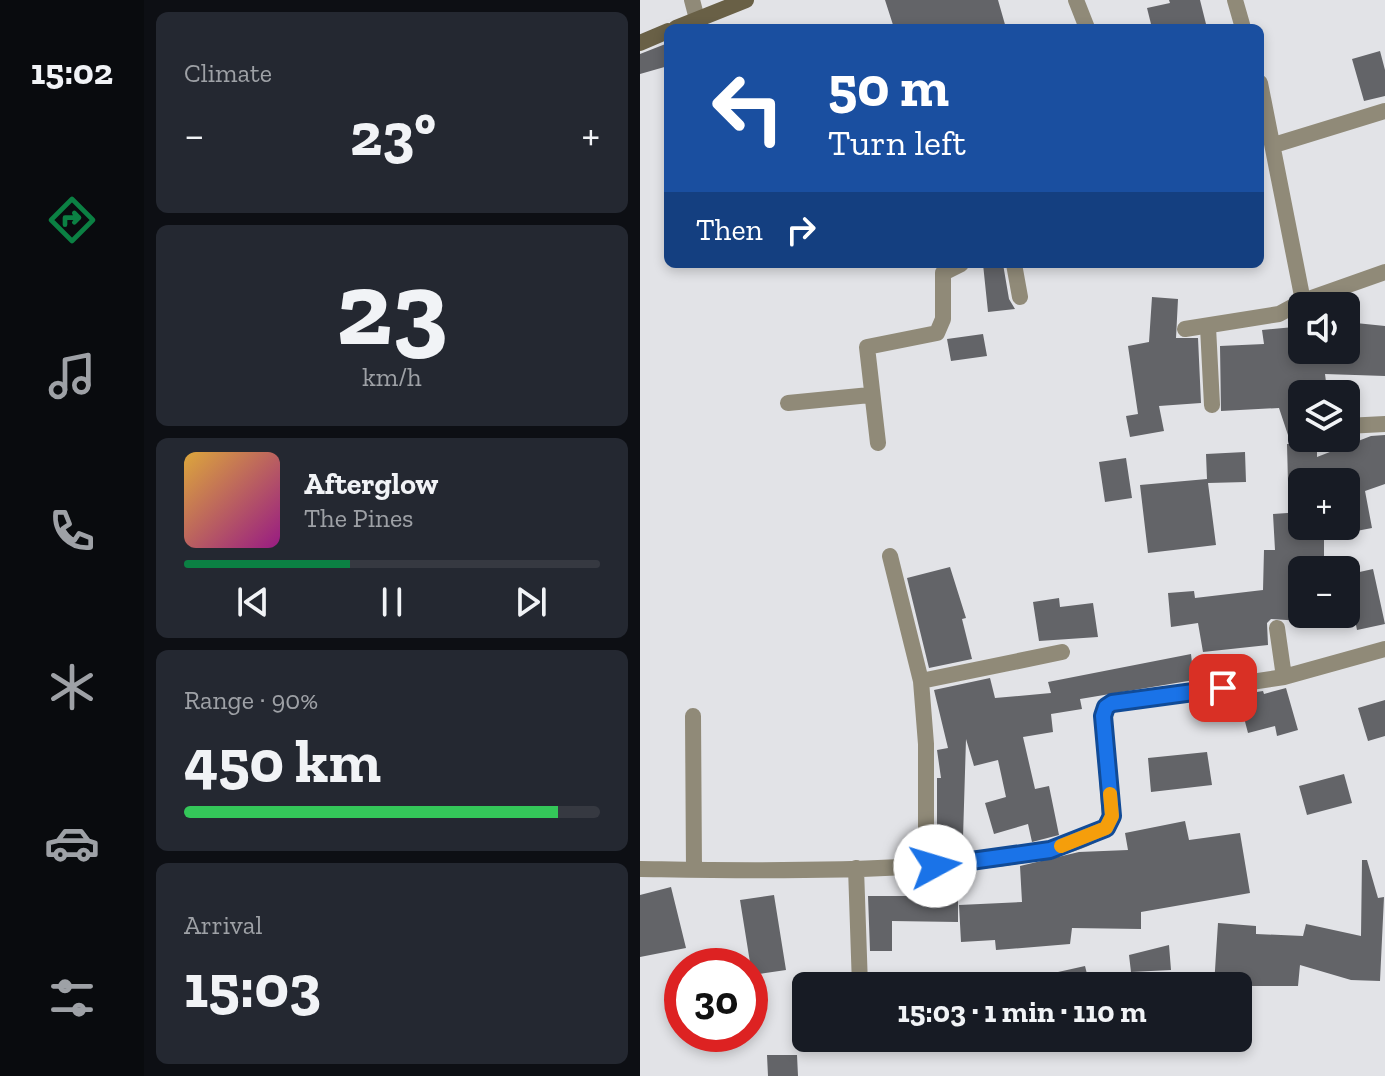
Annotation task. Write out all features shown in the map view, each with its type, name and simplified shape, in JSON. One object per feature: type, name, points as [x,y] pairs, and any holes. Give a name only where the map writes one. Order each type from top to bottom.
[{"type":"main road","points":[[685,24],[746,0]]},
{"type":"main road","points":[[640,43],[664,33]]},
{"type":"street","points":[[692,0],[697,19]]},
{"type":"street","points":[[1076,0],[1085,24]]},
{"type":"street","points":[[1235,0],[1242,24]]},
{"type":"street","points":[[1264,105],[1301,292]]},
{"type":"street","points":[[1274,145],[1385,111]]},
{"type":"street","points":[[878,443],[870,395],[867,347],[937,333],[943,319],[943,273],[953,268]]},
{"type":"street","points":[[1015,268],[1020,297]]},
{"type":"street","points":[[1328,292],[1385,272]]},
{"type":"street","points":[[1185,329],[1279,314],[1288,309]]},
{"type":"street","points":[[1208,327],[1212,405]]},
{"type":"street","points":[[788,403],[870,395]]},
{"type":"street","points":[[1360,425],[1385,424]]},
{"type":"street","points":[[890,556],[921,681],[926,744],[926,866]]},
{"type":"street","points":[[1277,628],[1284,677]]},
{"type":"street","points":[[640,869],[926,866],[1021,857],[1050,850],[1106,828],[1112,816],[1103,716],[1106,707],[1112,703],[1284,677],[1385,649]]},
{"type":"street","points":[[921,681],[1062,652]]},
{"type":"street","points":[[693,716],[694,870]]},
{"type":"street","points":[[856,868],[860,972]]},
{"type":"building","points":[[885,0],[998,0],[1005,24],[893,24]]},
{"type":"building","points":[[1169,0],[1200,0],[1206,24],[1151,24],[1147,8],[1170,3]]},
{"type":"building","points":[[664,45],[664,67],[640,74],[640,54]]},
{"type":"building","points":[[1380,51],[1385,70],[1385,96],[1364,101],[1352,59]]},
{"type":"building","points":[[983,268],[1004,268],[1009,299],[1015,309],[988,312]]},
{"type":"building","points":[[1152,297],[1178,299],[1176,338],[1198,338],[1201,403],[1159,406],[1164,431],[1130,437],[1126,416],[1138,414],[1128,346],[1149,342]]},
{"type":"building","points":[[1360,323],[1385,326],[1385,376],[1325,374],[1326,380],[1288,380],[1288,435],[1279,408],[1221,411],[1220,346],[1264,344],[1262,330],[1288,328],[1288,364],[1360,364]]},
{"type":"building","points":[[983,334],[987,356],[951,361],[947,339]]},
{"type":"building","points":[[1385,435],[1385,484],[1365,491],[1372,528],[1360,530],[1360,468],[1288,468],[1288,482],[1287,444],[1288,452],[1317,452],[1317,457],[1330,452],[1360,452],[1360,440]]},
{"type":"building","points":[[1245,452],[1246,482],[1208,483],[1216,545],[1148,553],[1140,485],[1207,479],[1206,454]]},
{"type":"building","points":[[1126,458],[1132,498],[1105,502],[1099,462]]},
{"type":"building","points":[[1288,513],[1288,540],[1324,540],[1324,556],[1288,556],[1288,620],[1271,619],[1267,623],[1268,645],[1203,652],[1198,623],[1171,627],[1168,593],[1194,591],[1195,598],[1263,590],[1264,550],[1275,550],[1273,514]]},
{"type":"building","points":[[950,567],[966,618],[962,619],[972,659],[929,668],[907,578]]},
{"type":"building","points":[[1373,569],[1385,624],[1357,630],[1360,628],[1360,572]]},
{"type":"building","points":[[1059,598],[1060,607],[1093,603],[1098,637],[1039,641],[1033,602]]},
{"type":"building","points":[[1191,654],[1194,680],[1080,699],[1082,709],[1051,714],[1053,732],[1023,737],[1035,789],[1049,786],[1059,835],[1032,842],[1028,824],[994,834],[985,803],[1006,797],[998,760],[974,766],[966,739],[963,838],[937,837],[937,778],[941,778],[937,750],[948,748],[934,690],[990,678],[995,698],[1051,693],[1048,682]]},
{"type":"building","points":[[1286,688],[1298,730],[1277,736],[1275,726],[1248,733],[1238,695],[1263,691],[1264,694]]},
{"type":"building","points":[[1385,700],[1385,736],[1368,741],[1358,708]]},
{"type":"building","points":[[1207,752],[1212,785],[1151,792],[1148,758]]},
{"type":"building","points":[[1344,774],[1352,803],[1307,815],[1299,786]]},
{"type":"building","points":[[1185,821],[1189,840],[1240,833],[1250,893],[1141,912],[1141,929],[1072,928],[1070,944],[996,950],[995,940],[961,942],[959,905],[1022,902],[1020,866],[1079,852],[1128,850],[1125,833]]},
{"type":"building","points":[[1362,860],[1367,860],[1378,898],[1384,897],[1380,981],[1351,980],[1300,965],[1298,986],[1252,986],[1252,972],[1215,972],[1218,923],[1256,926],[1256,934],[1303,936],[1306,924],[1361,936]]},
{"type":"building","points":[[671,887],[686,948],[664,948],[664,952],[640,957],[640,895]]},
{"type":"building","points":[[927,890],[958,891],[958,922],[892,921],[892,951],[870,951],[868,896],[927,896]]},
{"type":"building","points":[[774,895],[786,970],[768,973],[768,948],[748,948],[740,900]]},
{"type":"building","points":[[1169,945],[1171,970],[1131,972],[1129,955]]},
{"type":"building","points":[[1085,966],[1086,972],[1058,972]]},
{"type":"building","points":[[767,1055],[797,1055],[798,1076],[768,1076]]},
{"type":"slow traffic","points":[[1061,846],[1106,828],[1112,816],[1110,794]]},
{"type":"route","points":[[935,866],[1021,857],[1050,850],[1106,828],[1112,816],[1103,716],[1106,707],[1112,703],[1223,688]]}]
